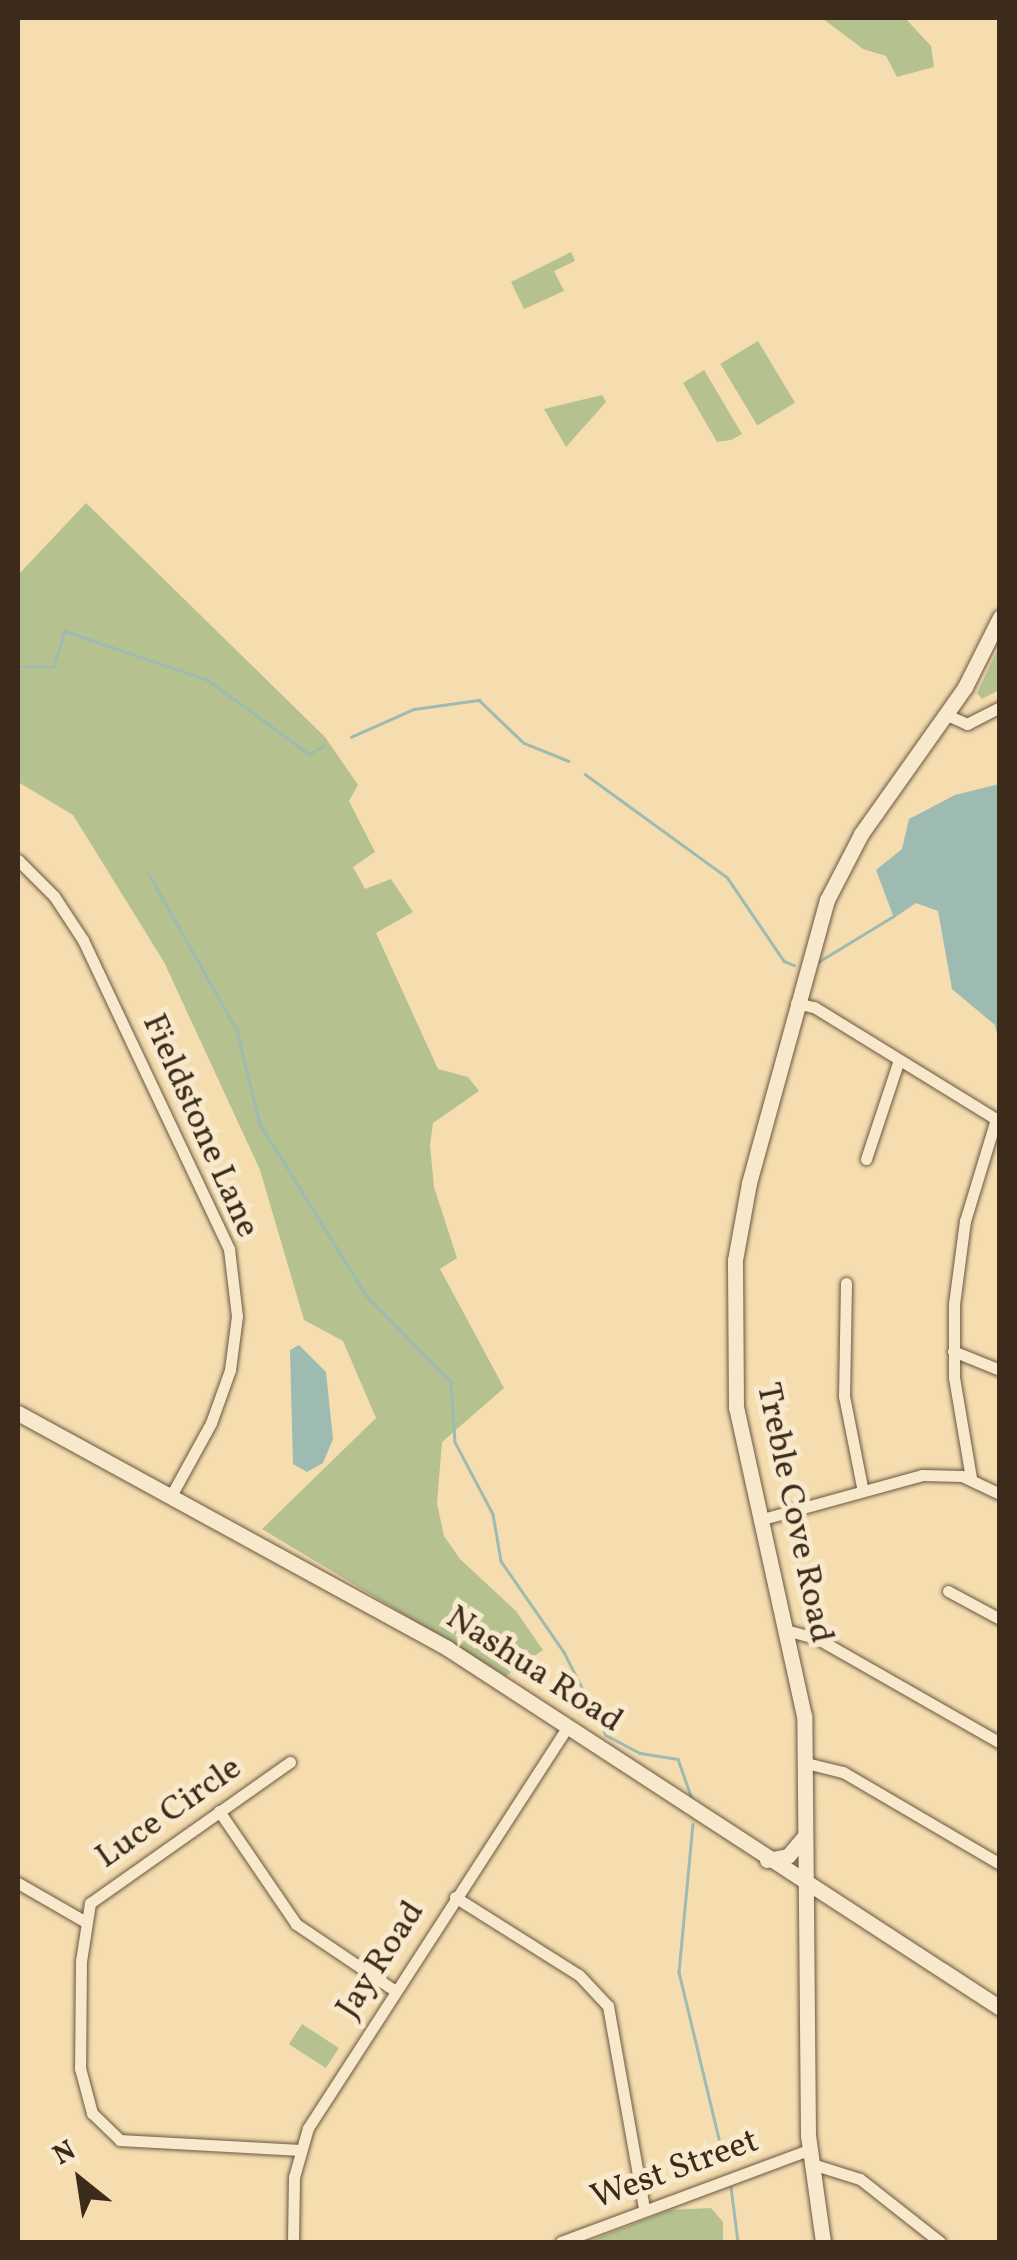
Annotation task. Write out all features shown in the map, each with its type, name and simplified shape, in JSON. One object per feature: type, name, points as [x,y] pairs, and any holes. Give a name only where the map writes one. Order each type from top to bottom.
[{"type":"main road","name":"Treble Cove Road","points":[[823,2242],[811,2157],[806,1763],[789,1632],[759,1520],[734,1386],[734,1282],[745,1201],[796,1003],[842,867],[947,715],[1000,616]]},
{"type":"main road","name":"Nashua Road","points":[[18,1413],[447,1648],[806,1887],[1000,2008]]},
{"type":"main road","points":[[767,1860],[788,1856],[806,1834]]},
{"type":"street","points":[[947,715],[967,724],[1000,707]]},
{"type":"street","name":"Fieldstone Lane","points":[[18,860],[54,896],[83,940],[229,1249],[237,1316],[230,1370],[211,1423],[172,1494]]},
{"type":"street","points":[[796,1003],[814,1007],[998,1120],[965,1221],[953,1350],[971,1478]]},
{"type":"street","points":[[866,1159],[899,1060]]},
{"type":"street","points":[[846,1283],[844,1396],[862,1488]]},
{"type":"street","points":[[953,1350],[1000,1370]]},
{"type":"street","points":[[759,1520],[862,1488],[933,1474],[971,1478],[1000,1494]]},
{"type":"street","points":[[948,1591],[1000,1618]]},
{"type":"street","points":[[789,1632],[818,1639],[1000,1743]]},
{"type":"street","name":"Jay Road","points":[[294,2242],[292,2200],[300,2150],[332,2086],[567,1727]]},
{"type":"street","name":"Luce Circle","points":[[290,1762],[125,1874],[90,1903],[84,1920],[80,2068],[92,2113],[108,2134],[300,2150]]},
{"type":"street","points":[[806,1763],[843,1772],[1000,1864]]},
{"type":"street","points":[[219,1811],[296,1924],[394,1990]]},
{"type":"street","points":[[18,1883],[84,1920]]},
{"type":"street","points":[[455,1897],[578,1976],[608,2006],[644,2209]]},
{"type":"street","points":[[811,2157],[860,2179],[940,2242]]},
{"type":"street","name":"West Street","points":[[561,2242],[644,2209],[811,2157]]},
{"type":"green space","points":[[822,18],[905,18],[931,46],[934,67],[897,77],[886,56],[863,49]]},
{"type":"green space","points":[[571,252],[575,261],[554,271],[564,291],[524,309],[511,282]]},
{"type":"green space","points":[[758,341],[795,403],[757,425],[720,364]]},
{"type":"green space","points":[[704,370],[742,434],[731,440],[717,442],[683,383]]},
{"type":"green space","points":[[602,395],[606,402],[566,447],[544,409]]},
{"type":"green space","points":[[86,503],[325,737],[358,785],[349,801],[375,852],[353,867],[365,889],[391,879],[413,912],[376,933],[438,1069],[468,1077],[479,1091],[433,1123],[430,1145],[434,1187],[457,1258],[440,1269],[504,1388],[442,1442],[437,1503],[444,1536],[460,1559],[516,1611],[543,1650],[506,1676],[262,1529],[376,1418],[343,1341],[304,1320],[260,1170],[164,962],[73,815],[18,782],[18,575]]},
{"type":"green space","points":[[999,647],[999,690],[982,699],[977,693]]},
{"type":"green space","points":[[302,2024],[339,2048],[326,2068],[289,2044]]},
{"type":"green space","points":[[711,2208],[723,2222],[723,2242],[587,2242],[670,2210]]},
{"type":"water","points":[[1000,784],[999,1043],[995,1025],[952,989],[938,911],[916,903],[894,918],[876,870],[902,849],[909,819],[955,795]]},
{"type":"water","points":[[299,1345],[326,1372],[333,1439],[323,1463],[307,1472],[293,1464],[290,1350]]},
{"type":"waterway","points":[[18,667],[53,667],[65,631],[208,680],[309,754],[325,745]]},
{"type":"waterway","points":[[351,737],[414,709],[479,700],[524,743],[569,761]]},
{"type":"waterway","points":[[585,774],[727,877],[784,961],[794,965]]},
{"type":"waterway","points":[[149,874],[237,1030],[260,1124],[366,1295],[451,1382],[455,1442],[493,1514],[501,1561],[564,1652],[606,1735],[640,1753],[678,1759],[692,1799]]},
{"type":"waterway","points":[[818,962],[892,917]]},
{"type":"waterway","points":[[693,1824],[679,1972],[725,2163]]},
{"type":"waterway","points":[[731,2187],[738,2242]]}]
